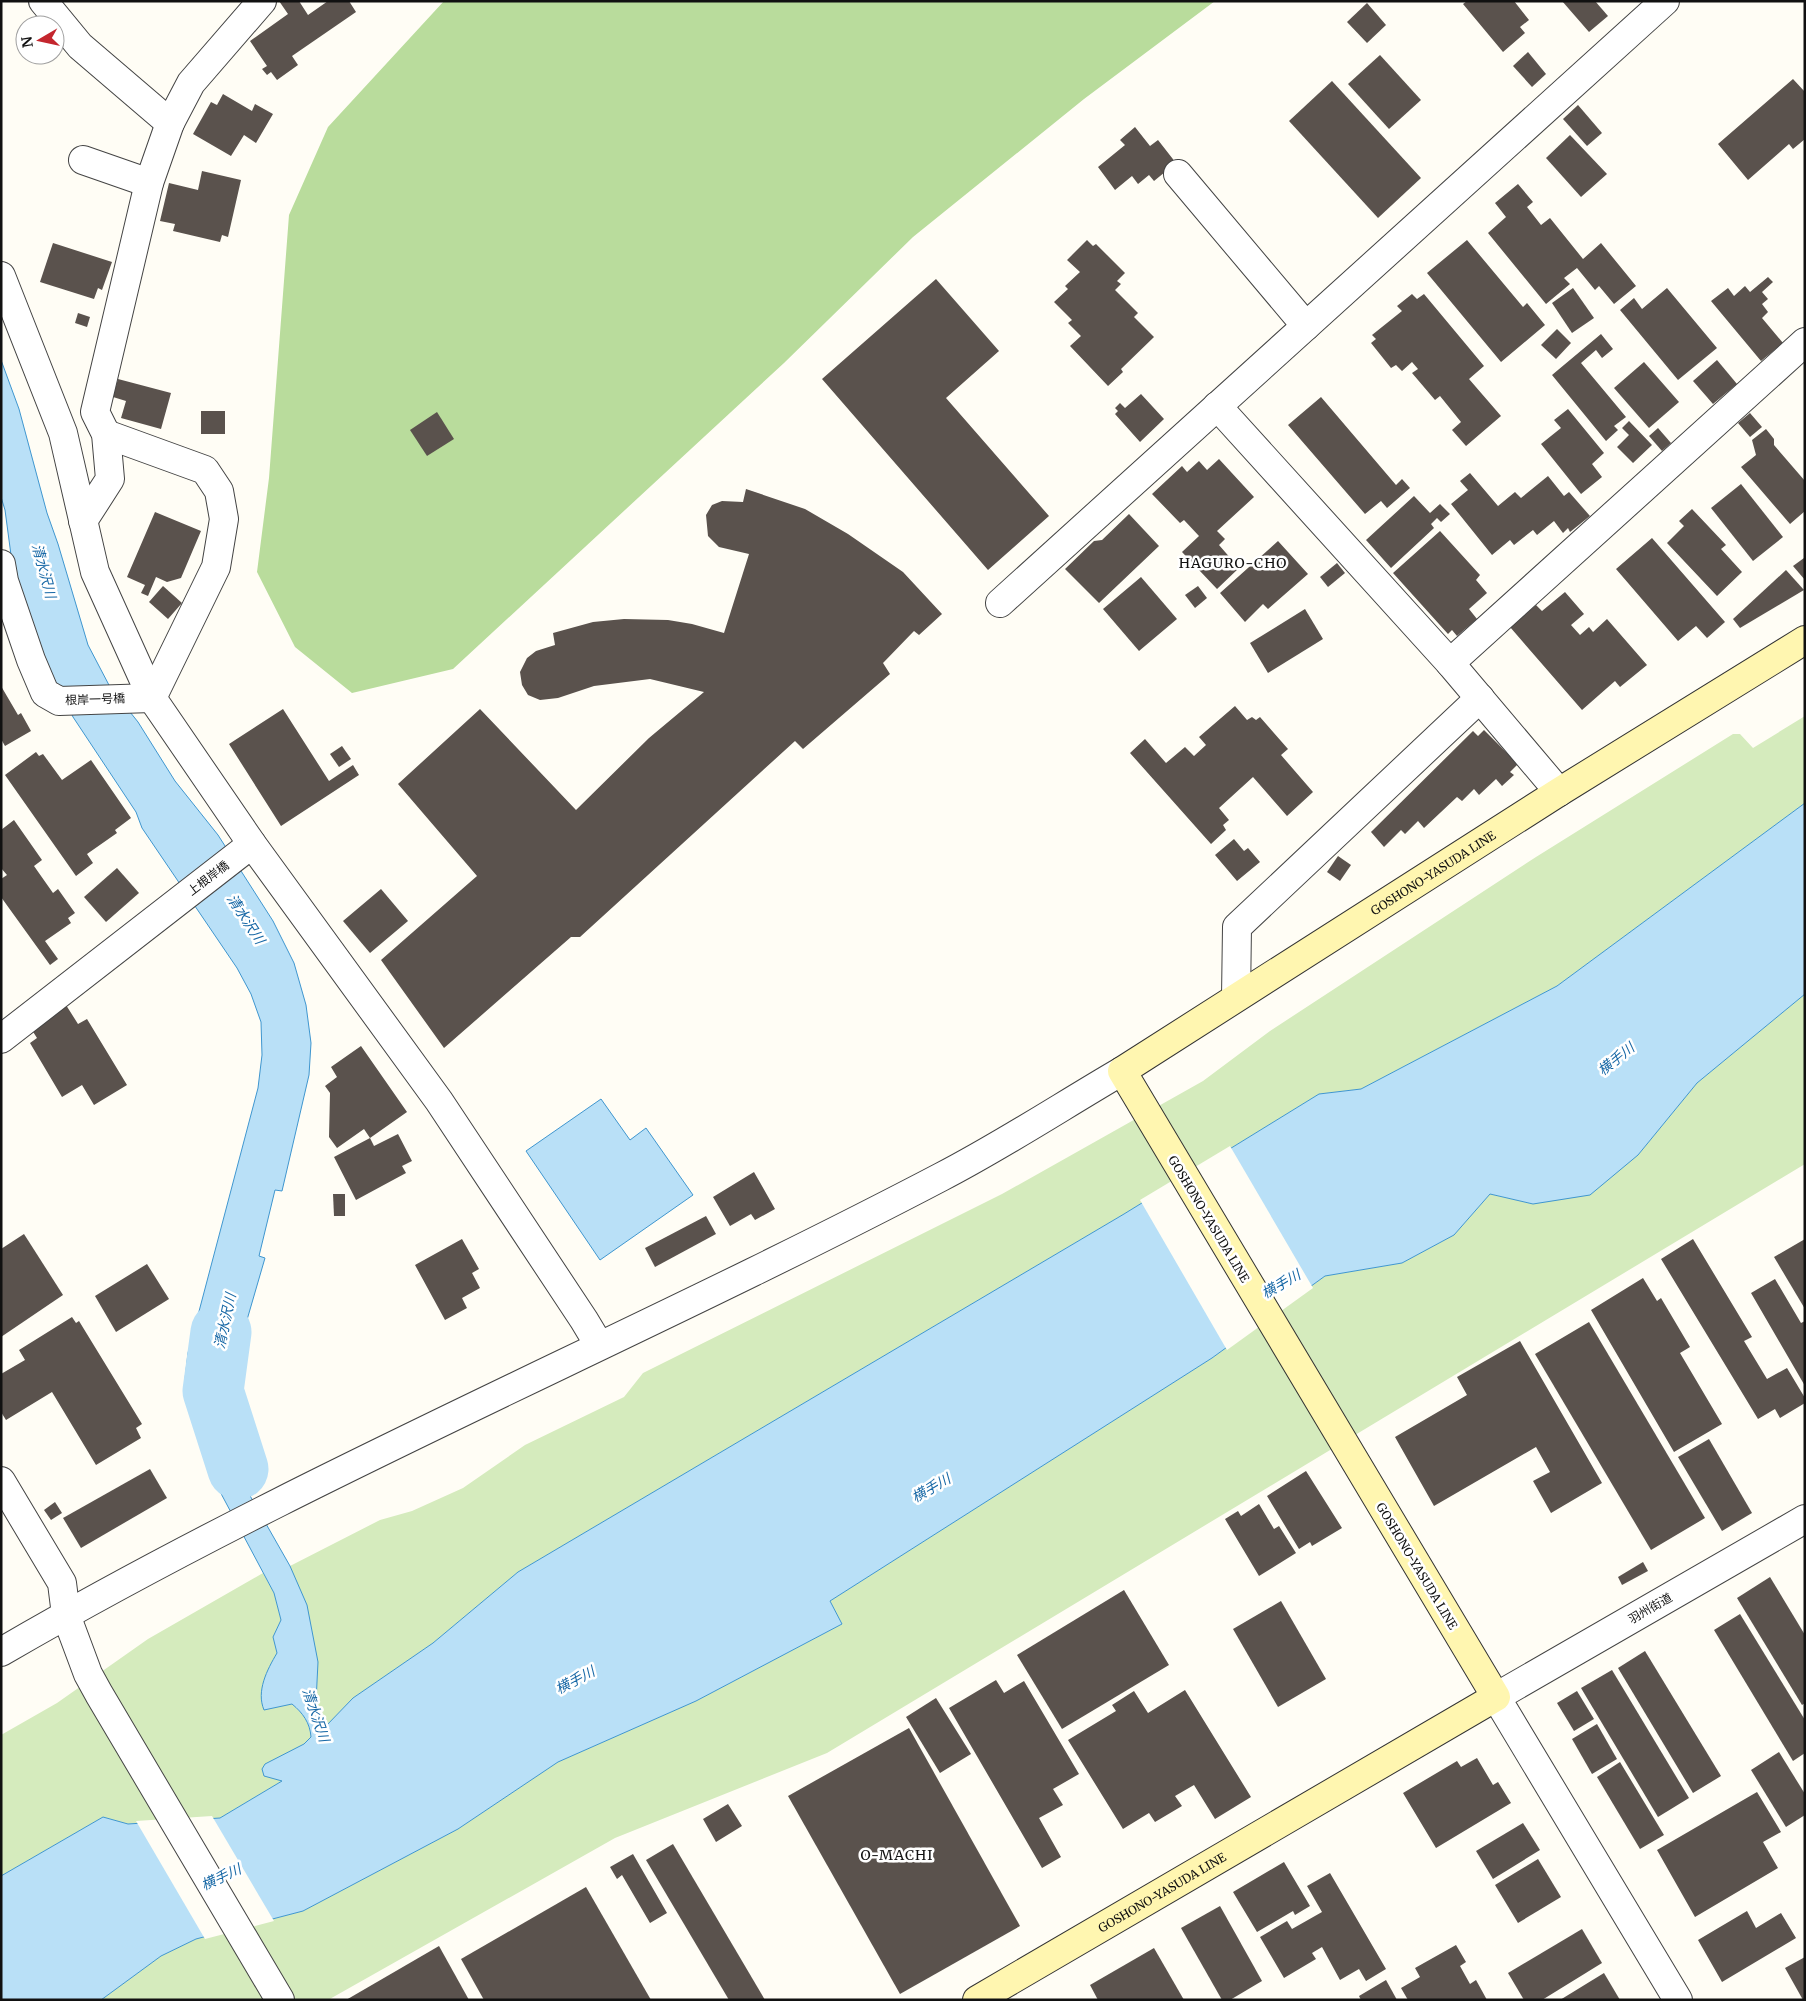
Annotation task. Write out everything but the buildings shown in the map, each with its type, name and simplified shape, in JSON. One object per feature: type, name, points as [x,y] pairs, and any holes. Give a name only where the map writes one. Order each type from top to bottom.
[{"type":"main road","name":"GOSHONO-YASUDA LINE","points":[[978,2000],[1496,1697],[1122,1071],[1558,792],[1805,640]]},
{"type":"street","points":[[43,1],[80,46],[170,123]]},
{"type":"street","points":[[83,521],[110,479],[106,434],[95,412],[148,183],[170,123],[191,83],[262,1]]},
{"type":"street","points":[[1000,603],[1665,1]]},
{"type":"street","points":[[83,160],[148,183]]},
{"type":"street","points":[[1178,174],[1306,326]]},
{"type":"street","points":[[1,276],[63,433],[95,572],[142,698],[245,849],[439,1101],[598,1345]]},
{"type":"street","points":[[1450,663],[1805,342]]},
{"type":"street","points":[[1217,406],[1450,663],[1558,792]]},
{"type":"street","points":[[106,434],[205,470],[219,491],[224,519],[216,567],[142,698]]},
{"type":"street","name":"根岸一号橋","points":[[1,564],[4,582],[31,660],[54,705],[142,698]]},
{"type":"street","points":[[1236,997],[1237,927],[1480,698]]},
{"type":"street","name":"上根岸橋","points":[[1,1040],[245,849]]},
{"type":"street","points":[[1,1652],[189,1548],[598,1345],[805,1246],[945,1175],[1122,1071]]},
{"type":"street","points":[[1,1481],[62,1583],[66,1615],[88,1674],[280,2000]]},
{"type":"street","name":"羽州街道","points":[[1496,1697],[1805,1519]]},
{"type":"street","points":[[1496,1697],[1678,2000]]},
{"type":"green space","points":[[444,1],[1215,1],[1084,99],[913,237],[784,363],[453,669],[352,693],[295,647],[257,572],[269,478],[289,215],[328,127]]},
{"type":"green space","points":[[1805,716],[1805,803],[1557,986],[1361,1089],[1319,1094],[1124,1214],[518,1572],[433,1643],[353,1698],[326,1726],[319,1720],[316,1702],[318,1662],[290,1566],[380,1520],[412,1511],[463,1488],[525,1445],[624,1397],[643,1373],[1002,1194],[1203,1081],[1270,1031],[1536,857],[1733,734],[1740,734],[1753,748]]},
{"type":"green space","points":[[1805,994],[1805,1164],[827,1753],[615,1838],[328,2000],[101,2000],[161,1956],[196,1939],[303,1911],[458,1829],[558,1762],[696,1701],[842,1624],[830,1601],[1212,1358],[1325,1276],[1402,1263],[1454,1235],[1490,1194],[1533,1204],[1638,1155],[1697,1083]]},
{"type":"green space","points":[[263,1573],[274,1593],[281,1620],[273,1637],[277,1653],[279,1706],[292,1704],[296,1707],[307,1723],[311,1738],[304,1744],[282,1781],[220,1818],[128,1824],[103,1817],[1,1876],[1,1735],[57,1703],[148,1639]]},
{"type":"water","name":"横手川","points":[[1,360],[19,409],[47,513],[88,645],[110,687],[138,722],[175,781],[218,835],[273,921],[294,963],[306,1005],[311,1043],[309,1075],[282,1191],[275,1190],[259,1256],[265,1258],[226,1392],[226,1412],[210,1417],[216,1445],[228,1457],[290,1566],[307,1605],[318,1662],[316,1702],[319,1720],[326,1726],[353,1698],[433,1643],[518,1572],[1124,1214],[1319,1094],[1361,1089],[1557,986],[1805,803],[1805,994],[1697,1083],[1638,1155],[1590,1195],[1533,1204],[1490,1194],[1454,1235],[1402,1263],[1325,1276],[1212,1358],[830,1601],[842,1624],[696,1701],[558,1762],[458,1829],[303,1911],[196,1939],[161,1956],[101,2000],[1,2000],[1,1876],[103,1817],[128,1824],[220,1818],[282,1781],[264,1776],[262,1769],[265,1764],[304,1744],[311,1737],[305,1719],[292,1704],[264,1710],[261,1695],[262,1688],[266,1673],[277,1653],[273,1637],[281,1620],[274,1593],[217,1486],[189,1411],[185,1379],[188,1353],[258,1088],[262,1055],[261,1022],[251,994],[237,968],[142,828],[136,812],[73,717],[37,645],[13,570],[5,510],[1,497]]},
{"type":"water","points":[[601,1099],[630,1140],[646,1128],[693,1195],[600,1260],[526,1151]]},
{"type":"pier","points":[[1230,1146],[1313,1288],[1227,1350],[1140,1200]]},
{"type":"pier","points":[[212,1816],[274,1921],[205,1939],[136,1821]]},
{"type":"waterway","name":"清水沢川","points":[[221,1332],[213,1391],[238,1469]]},
{"type":"district","name":"HAGURO-CHO","points":[[1233,563]]},
{"type":"district","name":"O-MACHI","points":[[897,1855]]}]
